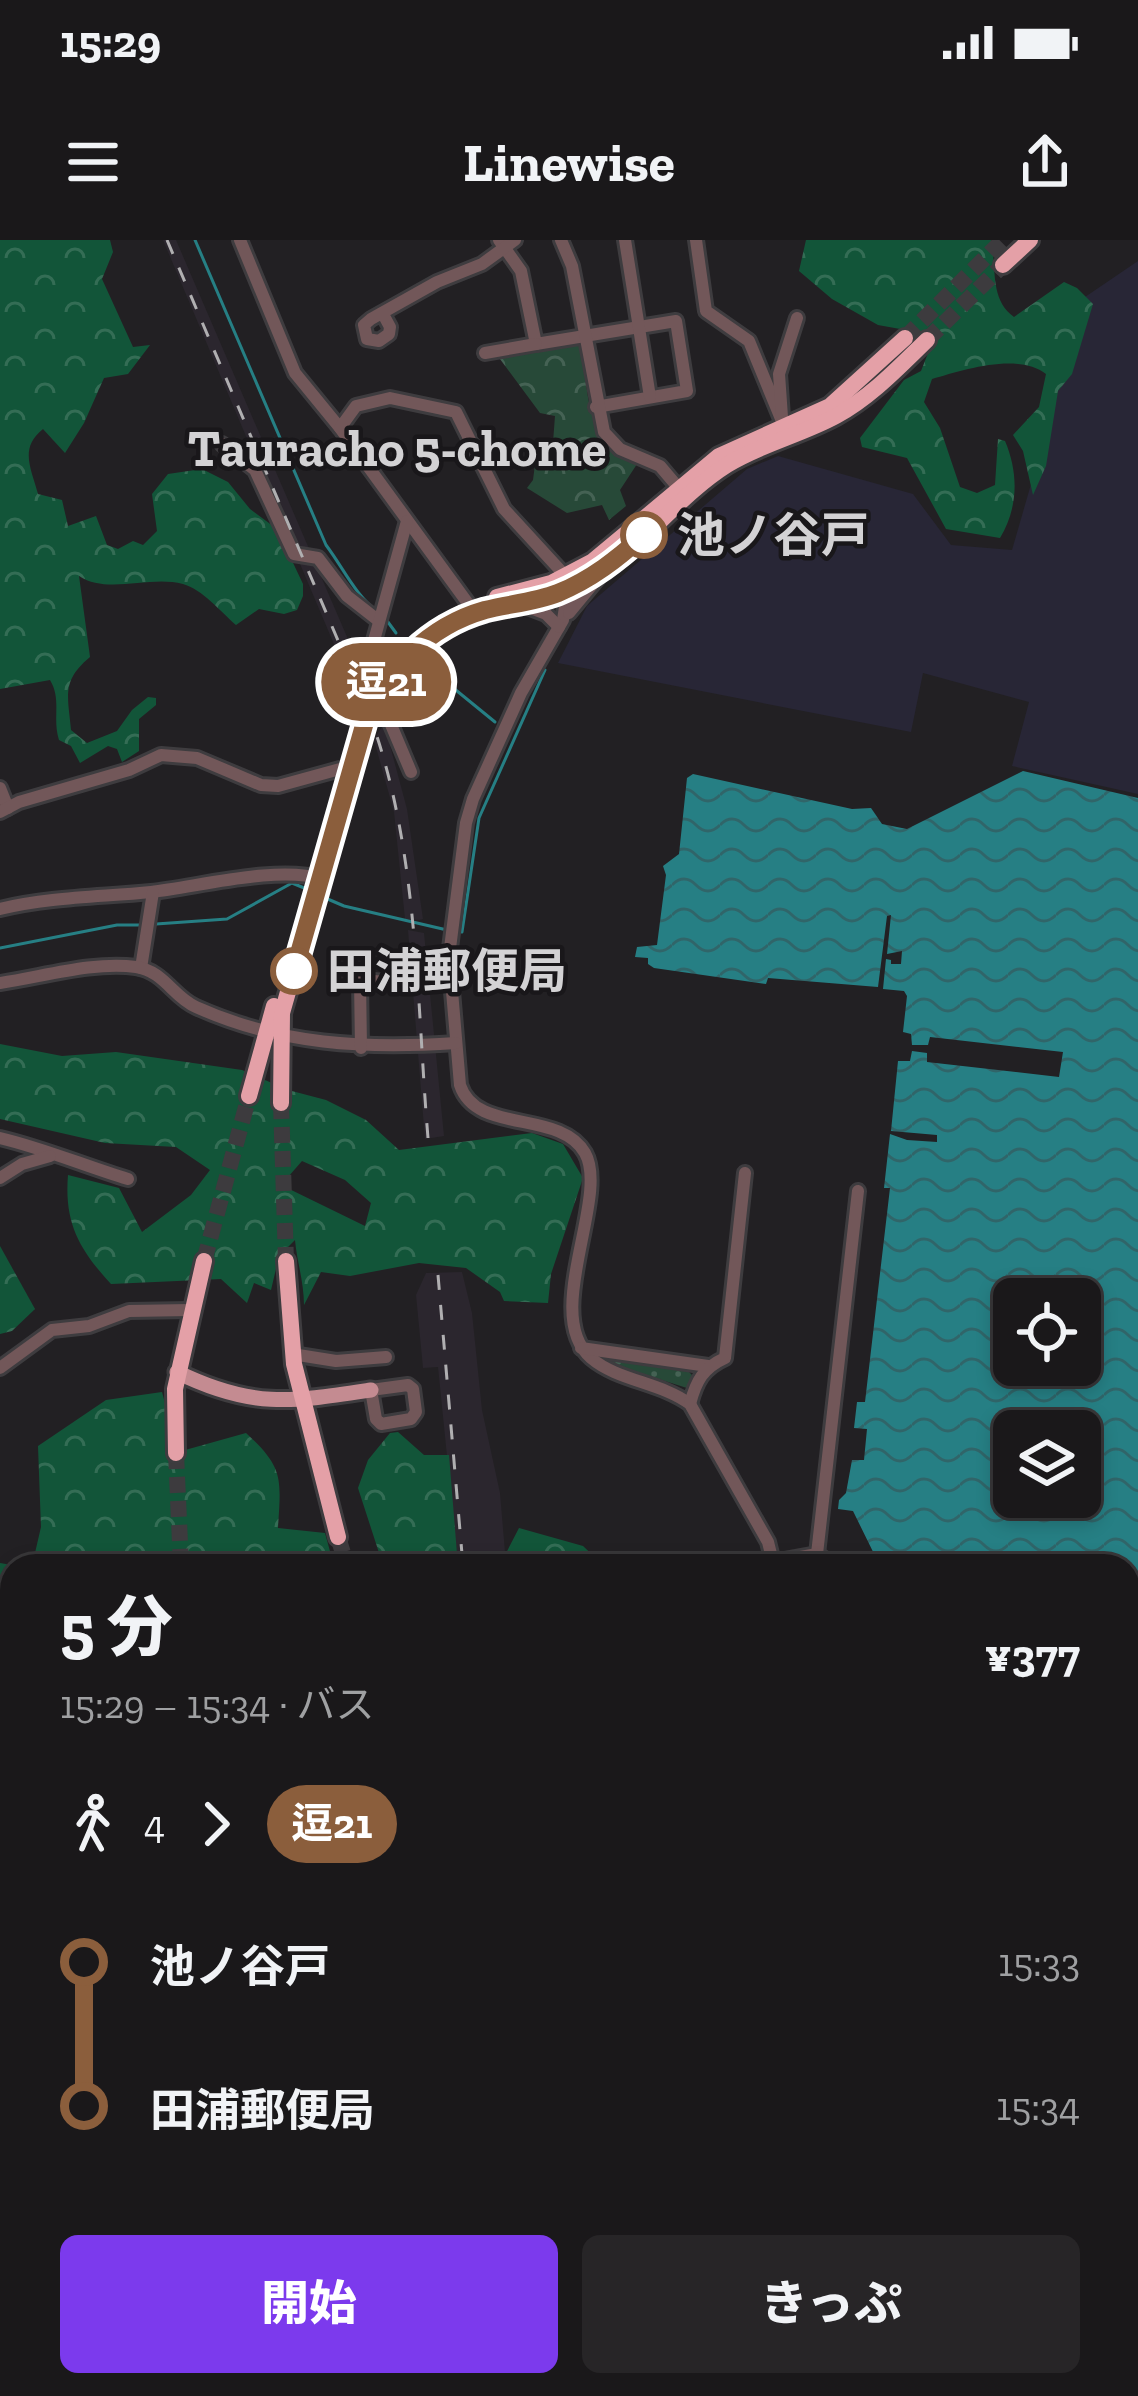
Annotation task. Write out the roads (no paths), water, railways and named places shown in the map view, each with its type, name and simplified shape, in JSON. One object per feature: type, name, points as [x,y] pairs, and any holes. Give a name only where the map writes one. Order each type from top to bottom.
[{"type":"highway","points":[[1003,265],[1030,240]]},
{"type":"highway","points":[[882,372],[905,338]]},
{"type":"highway","points":[[472,609],[519,603],[616,560],[719,456],[844,396],[927,340]]},
{"type":"highway","points":[[249,1096],[282,1013],[354,719],[375,688],[424,628],[567,582],[683,493]]},
{"type":"highway","points":[[313,885],[375,688]]},
{"type":"highway","points":[[273,1034],[281,1103]]},
{"type":"highway","points":[[176,1453],[177,1372],[204,1261]]},
{"type":"highway","points":[[286,1261],[292,1354],[338,1537]]},
{"type":"main road","points":[[177,1372],[252,1400],[302,1400],[371,1390]]},
{"type":"street","points":[[240,240],[296,373],[472,609]]},
{"type":"street","points":[[561,240],[572,266],[596,407],[610,441],[660,466],[683,493]]},
{"type":"street","points":[[625,240],[650,397]]},
{"type":"street","points":[[696,240],[706,310],[749,341],[785,428]]},
{"type":"street","points":[[383,314],[437,282],[482,264],[507,242],[521,271],[536,344]]},
{"type":"street","points":[[785,428],[779,374],[797,318]]},
{"type":"street","points":[[485,353],[676,321],[687,391],[596,407]]},
{"type":"street","points":[[340,428],[356,406],[390,398],[456,412],[504,509],[567,582],[561,623]]},
{"type":"street","points":[[222,445],[255,470],[294,554],[318,558],[346,596],[379,621]]},
{"type":"street","points":[[407,520],[370,655],[375,688],[411,772]]},
{"type":"street","points":[[616,560],[561,623],[521,693],[473,799],[449,956],[460,1085],[477,1108],[560,1133],[582,1148],[590,1172],[571,1315],[581,1348],[594,1361],[672,1390],[690,1404],[771,1554]]},
{"type":"street","points":[[519,603],[561,623]]},
{"type":"street","points":[[0,788],[4,810],[129,770],[161,754],[197,758],[261,785],[278,786],[340,769]]},
{"type":"street","points":[[0,909],[288,873],[313,885]]},
{"type":"street","points":[[141,968],[152,892]]},
{"type":"street","points":[[0,983],[118,965],[141,968],[156,974],[190,1005],[273,1034],[361,1048],[456,1043]]},
{"type":"street","points":[[361,1048],[360,980],[386,982]]},
{"type":"street","points":[[0,1138],[128,1179]]},
{"type":"street","points":[[3,1173],[50,1156]]},
{"type":"street","points":[[690,1404],[694,1386],[708,1366],[725,1358],[745,1173]]},
{"type":"street","points":[[817,1554],[858,1192]]},
{"type":"street","points":[[0,1368],[52,1330],[91,1325],[127,1312],[190,1310]]},
{"type":"street","points":[[581,1348],[708,1366]]},
{"type":"street","points":[[292,1354],[318,1360],[378,1358],[371,1390]]},
{"type":"water","points":[[1023,771],[1138,798],[1138,1554],[874,1554],[853,1511],[838,1509],[852,1460],[864,1460],[867,1429],[854,1428],[857,1402],[865,1402],[890,1188],[884,1188],[890,1134],[937,1142],[937,1135],[891,1131],[898,1061],[910,1061],[912,1051],[927,1053],[927,1062],[1059,1077],[1063,1052],[930,1037],[928,1045],[912,1045],[911,1034],[903,1032],[907,996],[904,991],[883,989],[886,959],[901,964],[902,951],[887,954],[891,915],[887,916],[878,987],[768,978],[766,984],[654,968],[648,958],[635,957],[637,947],[657,945],[666,875],[663,866],[679,854],[687,778],[693,774],[852,809],[871,808],[882,824],[907,829]]},
{"type":"waterway","points":[[195,240],[326,545],[356,590],[378,612]]},
{"type":"waterway","points":[[385,618],[396,633]]},
{"type":"waterway","points":[[419,660],[495,722]]},
{"type":"waterway","points":[[457,931],[462,932],[479,818],[545,670]]},
{"type":"waterway","points":[[156,924],[227,919],[292,883],[309,890]]},
{"type":"waterway","points":[[323,897],[447,930]]},
{"type":"waterway","points":[[0,948],[117,925],[140,925]]},
{"type":"tunnel","points":[[905,338],[1003,240]]},
{"type":"tunnel","points":[[927,340],[1003,265]]},
{"type":"tunnel","points":[[204,1261],[249,1096]]},
{"type":"tunnel","points":[[281,1103],[286,1261]]},
{"type":"tunnel","points":[[176,1453],[180,1554]]},
{"type":"tunnel","points":[[338,1537],[343,1554]]},
{"type":"railway","points":[[167,240],[366,706],[383,757],[406,864],[428,1138]]},
{"type":"railway","points":[[438,1275],[462,1554]]},
{"type":"place","name":"池ノ谷戸","points":[[644,535]]},
{"type":"place","name":"田浦郵便局","points":[[294,971]]},
{"type":"district","name":"Tauracho 5-chome","points":[[397,448]]}]
